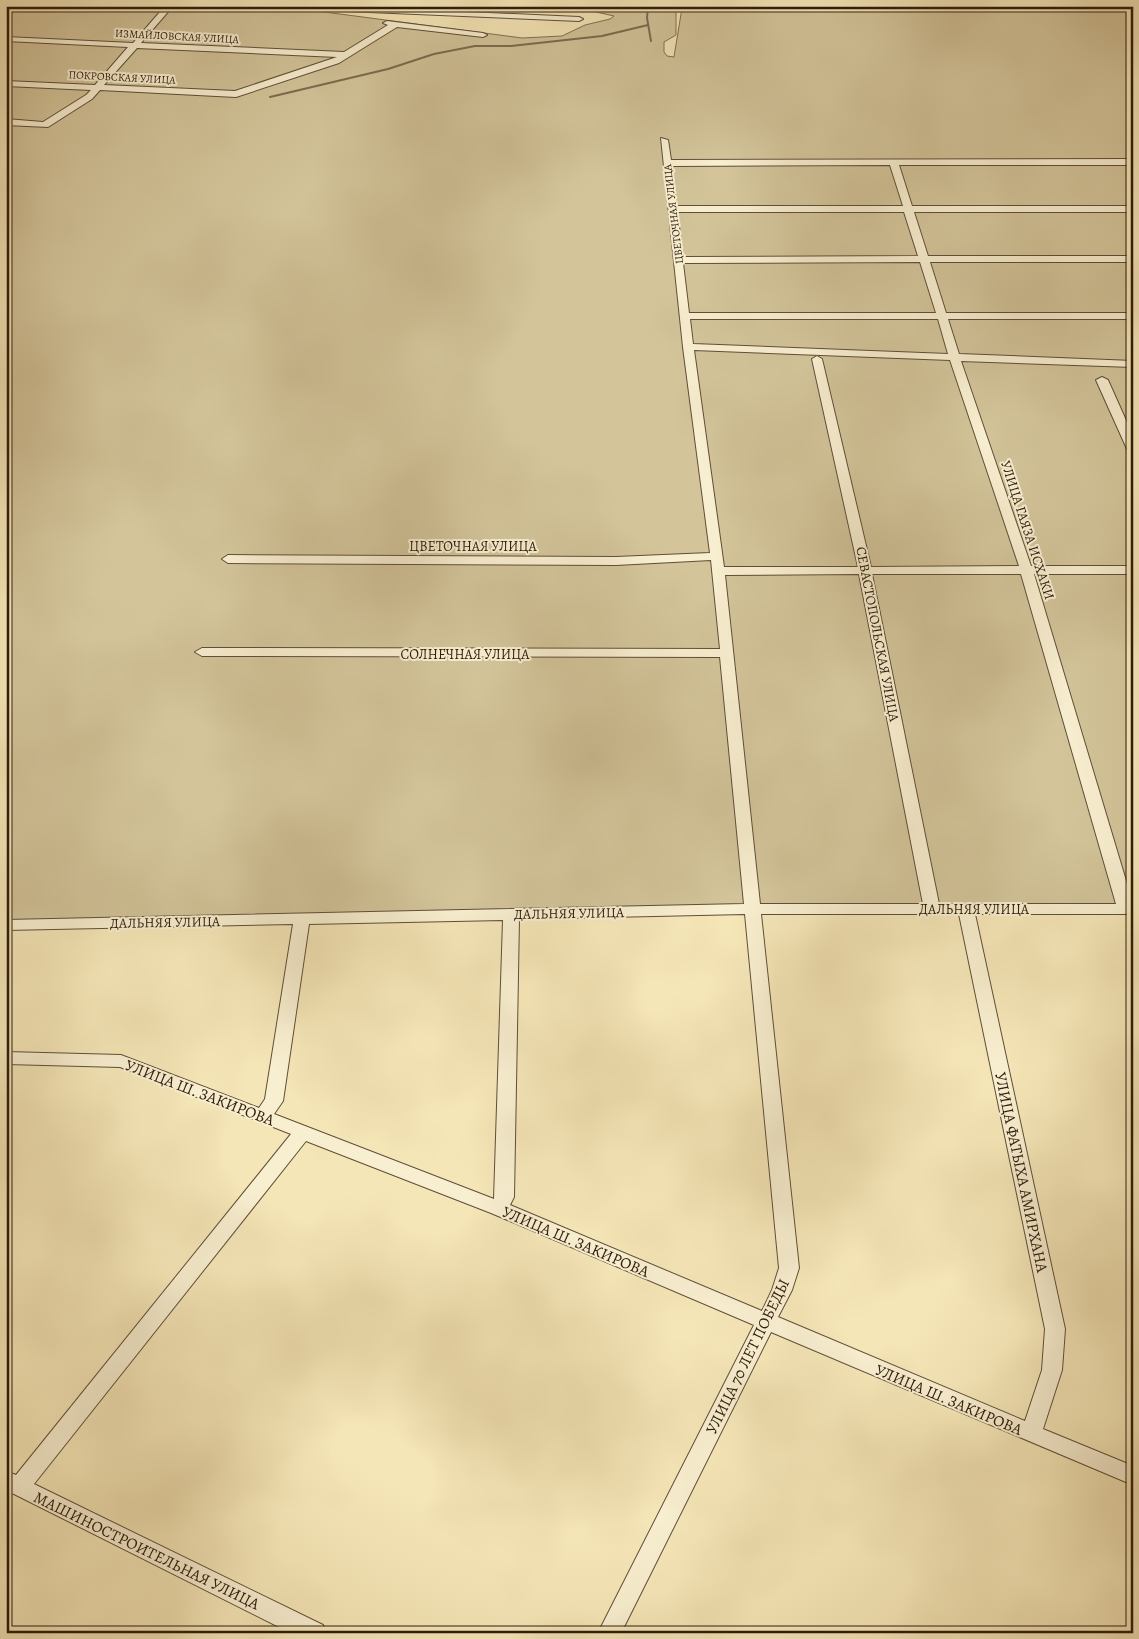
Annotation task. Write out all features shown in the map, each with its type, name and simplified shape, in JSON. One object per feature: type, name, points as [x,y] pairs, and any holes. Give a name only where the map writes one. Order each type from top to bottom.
[{"type":"street","points":[[6,122],[44,125],[89,98],[169,6]]},
{"type":"street","points":[[275,6],[358,19]]},
{"type":"street","points":[[294,8],[578,19]]},
{"type":"street","points":[[377,22],[483,35]]},
{"type":"street","points":[[347,55],[396,24]]},
{"type":"street","name":"ИЗМАЙЛОВСКАЯ УЛИЦА","points":[[6,39],[347,55]]},
{"type":"street","name":"ПОКРОВСКАЯ УЛИЦА","points":[[6,83],[236,94],[313,70],[347,55]]},
{"type":"street","name":"ЦВЕТОЧНАЯ УЛИЦА","points":[[664,140],[688,347],[717,556],[752,909]]},
{"type":"street","points":[[667,163],[1133,162]]},
{"type":"street","name":"УЛИЦА ГАЯЗА ИСХАКИ","points":[[894,163],[955,357],[1026,569],[1129,909]]},
{"type":"street","points":[[672,208],[1133,208]]},
{"type":"street","points":[[678,260],[1133,259]]},
{"type":"street","points":[[685,316],[1133,316]]},
{"type":"street","points":[[688,347],[1133,364]]},
{"type":"street","name":"СЕВАСТОПОЛЬСКАЯ УЛИЦА","points":[[817,359],[865,570],[932,909]]},
{"type":"street","points":[[1102,380],[1133,449]]},
{"type":"street","name":"ЦВЕТОЧНАЯ УЛИЦА","points":[[228,559],[616,562],[717,556]]},
{"type":"street","points":[[718,571],[1133,570]]},
{"type":"street","name":"СОЛНЕЧНАЯ УЛИЦА","points":[[202,652],[727,653]]},
{"type":"street","name":"ДАЛЬНЯЯ УЛИЦА","points":[[6,925],[752,909],[1129,909]]},
{"type":"street","name":"УЛИЦА 70 ЛЕТ ПОБЕДЫ","points":[[609,1633],[782,1290],[788,1268],[752,909]]},
{"type":"street","name":"УЛИЦА ФАТЫХА АМИРХАНА","points":[[966,909],[1055,1329],[1052,1370],[1031,1434]]},
{"type":"street","points":[[498,1208],[505,1197],[511,914]]},
{"type":"street","points":[[263,1116],[274,1101],[302,919]]},
{"type":"street","name":"УЛИЦА Ш. ЗАКИРОВА","points":[[6,1058],[121,1061],[498,1208],[1133,1476]]},
{"type":"street","points":[[13,1484],[303,1132]]},
{"type":"street","name":"МАШИНОСТРОИТЕЛЬНАЯ УЛИЦА","points":[[13,1484],[315,1633]]},
{"type":"shaded area","points":[[6,6],[279,6],[522,38],[562,36],[585,25],[610,19],[614,16],[587,10],[595,7],[679,6],[676,13],[676,35],[664,42],[664,52],[667,56],[674,57],[682,8],[1133,6],[1133,904],[901,904],[511,914],[6,921]]},
{"type":"waterway","points":[[648,6],[647,18],[651,41]]},
{"type":"waterway","points":[[270,97],[388,69],[434,54],[475,46],[511,46],[602,36],[648,25]]}]
